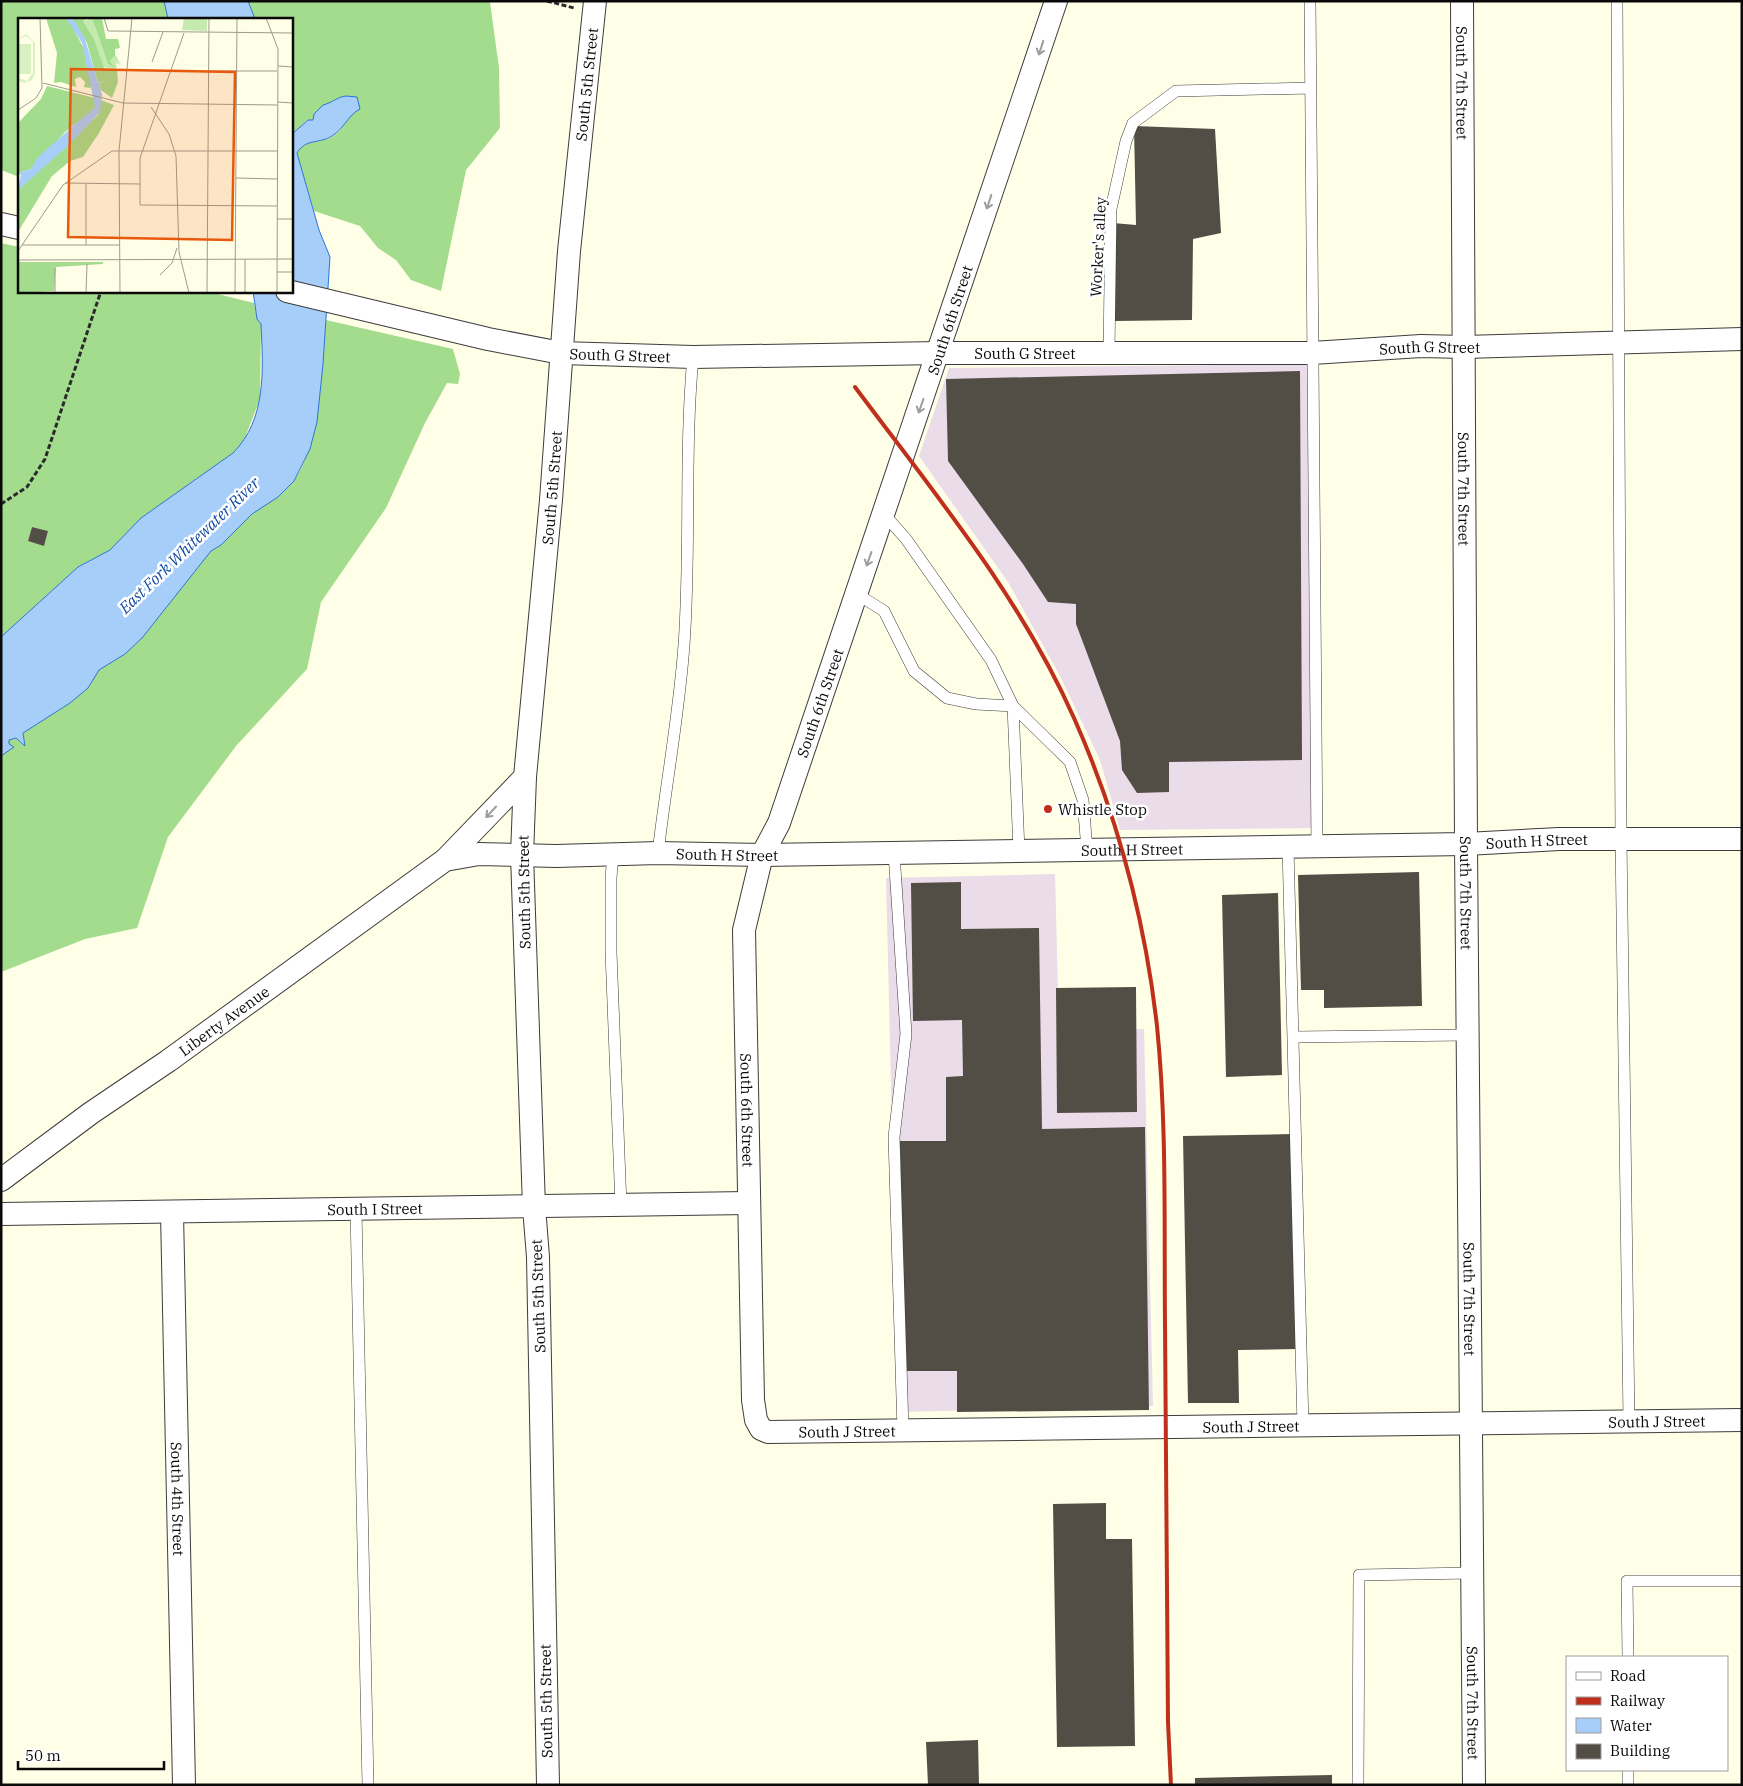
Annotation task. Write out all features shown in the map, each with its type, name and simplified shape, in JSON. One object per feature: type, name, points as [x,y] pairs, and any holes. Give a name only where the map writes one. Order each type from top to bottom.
[{"type":"street","name":"South 6th Street","points":[[761,1430],[756,1420],[753,1400],[744,930],[762,855],[779,823],[939,353],[1056,1]]},
{"type":"street","name":"South 7th Street","points":[[1462,1],[1467,1035],[1474,1785]]},
{"type":"street","name":"South 5th Street","points":[[548,1785],[538,1257],[534,1208],[522,855],[525,778],[551,500],[560,352],[594,8]]},
{"type":"street","points":[[1,224],[18,228]]},
{"type":"street","name":"South G Street","points":[[291,292],[488,338],[560,352],[694,357],[939,353],[1312,353],[1421,346],[1464,347],[1742,339]]},
{"type":"street","name":"Liberty Avenue","points":[[1,1180],[91,1113],[168,1061],[445,860],[525,778]]},
{"type":"street","name":"South H Street","points":[[522,855],[658,852],[762,855],[1466,844],[1559,839],[1742,839]]},
{"type":"street","name":"Liberty Avenue","points":[[445,860],[479,854],[522,855]]},
{"type":"street","name":"South I Street","points":[[1,1214],[534,1208],[748,1203]]},
{"type":"street","name":"South 4th Street","points":[[172,1213],[184,1785]]},
{"type":"street","name":"South J Street","points":[[761,1430],[768,1432],[1742,1420]]},
{"type":"lane","points":[[1616,1],[1621,839],[1629,1422]]},
{"type":"lane","points":[[1313,2],[1311,88],[1312,353],[1317,846]]},
{"type":"lane","name":"Worker's alley","points":[[1109,353],[1111,209],[1126,141],[1133,123],[1176,91],[1311,88]]},
{"type":"lane","points":[[658,852],[676,725],[684,645],[689,479],[688,410],[694,357]]},
{"type":"lane","points":[[884,514],[906,539],[991,660],[1013,706],[1070,762],[1083,800],[1087,850]]},
{"type":"lane","points":[[857,594],[884,611],[914,671],[947,698],[976,704],[1013,706]]},
{"type":"lane","points":[[1013,706],[1019,851]]},
{"type":"lane","points":[[1288,847],[1303,1426]]},
{"type":"lane","points":[[894,853],[906,1034],[894,1137],[903,1430]]},
{"type":"lane","points":[[613,854],[611,878],[611,952],[621,1206]]},
{"type":"lane","points":[[1293,1037],[1467,1035]]},
{"type":"lane","points":[[356,1210],[368,1785]]},
{"type":"lane","points":[[1358,1785],[1359,1575],[1472,1573]]},
{"type":"lane","points":[[1628,1656],[1627,1581],[1742,1581]]},
{"type":"lane","points":[[1628,1771],[1628,1785]]},
{"type":"path","points":[[547,1],[594,8]]},
{"type":"path","points":[[1,504],[27,487],[45,459],[101,292]]},
{"type":"shaded area","points":[[1317,364],[1322,828],[1120,830],[1100,760],[1060,676],[1008,582],[919,456],[949,368]]},
{"type":"shaded area","points":[[1055,874],[1059,1031],[1144,1029],[1153,1406],[899,1412],[886,878]]},
{"type":"green space","points":[[1,1],[164,1],[168,18],[18,18],[18,177],[1,170]]},
{"type":"green space","points":[[248,1],[490,2],[499,68],[500,128],[466,170],[441,291],[411,280],[396,260],[378,248],[360,226],[314,211],[297,153],[306,144],[335,135],[351,114],[340,97],[333,104],[326,105],[320,109],[313,120],[307,120],[292,134],[292,18],[255,18]]},
{"type":"green space","points":[[1,243],[18,247],[18,292],[209,292],[254,303],[257,319],[261,324],[260,399],[243,443],[233,453],[141,518],[110,550],[78,567],[1,637]],"holes":[[[32,527],[48,531],[44,545],[28,541]]]},
{"type":"green space","points":[[326,320],[453,349],[460,374],[458,384],[447,383],[425,423],[386,508],[321,602],[307,669],[236,746],[168,837],[137,928],[85,939],[1,972],[1,756],[13,746],[9,744],[9,740],[16,738],[25,745],[23,733],[70,703],[87,688],[99,670],[125,654],[142,638],[211,550],[215,549],[244,521],[293,482],[302,467],[315,427]]},
{"type":"water","points":[[164,1],[248,1],[255,18],[168,18]]},
{"type":"water","name":"East Fork Whitewater River","points":[[340,97],[357,97],[360,109],[332,136],[309,143],[297,153],[319,230],[330,257],[317,422],[310,449],[294,481],[278,497],[252,514],[221,545],[211,551],[142,638],[125,654],[99,670],[88,688],[70,703],[23,733],[25,746],[16,738],[9,740],[9,744],[14,747],[1,756],[1,637],[78,567],[110,550],[141,518],[233,453],[244,440],[252,425],[257,409],[262,376],[261,324],[257,319],[253,292],[292,292],[292,134],[308,120],[313,120],[314,114],[323,105]]},
{"type":"building","points":[[1134,126],[1215,129],[1221,233],[1193,239],[1192,320],[1115,321],[1113,223],[1136,225]]},
{"type":"building","points":[[1300,371],[1302,760],[1169,762],[1169,792],[1137,793],[1122,770],[1120,741],[1076,624],[1076,604],[1048,602],[1023,564],[948,461],[946,379]]},
{"type":"building","points":[[32,527],[48,531],[44,546],[28,541]]},
{"type":"building","points":[[1419,872],[1422,1006],[1324,1008],[1324,990],[1301,990],[1298,875]]},
{"type":"building","points":[[961,882],[961,929],[1039,928],[1042,1129],[1145,1127],[1149,1410],[957,1412],[957,1371],[903,1371],[900,1141],[946,1141],[946,1077],[963,1076],[962,1020],[913,1021],[911,883]]},
{"type":"building","points":[[1278,893],[1282,1075],[1226,1077],[1222,895]]},
{"type":"building","points":[[1136,987],[1137,1112],[1057,1113],[1056,988]]},
{"type":"building","points":[[1294,1134],[1297,1349],[1238,1350],[1239,1403],[1188,1403],[1183,1136]]},
{"type":"building","points":[[1106,1503],[1106,1539],[1132,1539],[1135,1746],[1057,1747],[1053,1504]]},
{"type":"building","points":[[978,1740],[979,1785],[928,1785],[926,1742]]},
{"type":"building","points":[[1332,1775],[1332,1785],[1195,1785],[1195,1778]]},
{"type":"railway","points":[[855,387],[974,546],[1028,630],[1052,673],[1074,718],[1103,792],[1116,830],[1137,908],[1152,986],[1162,1100],[1168,1722],[1171,1785]]},
{"type":"place","name":"Whistle Stop","points":[[1048,809]]}]
